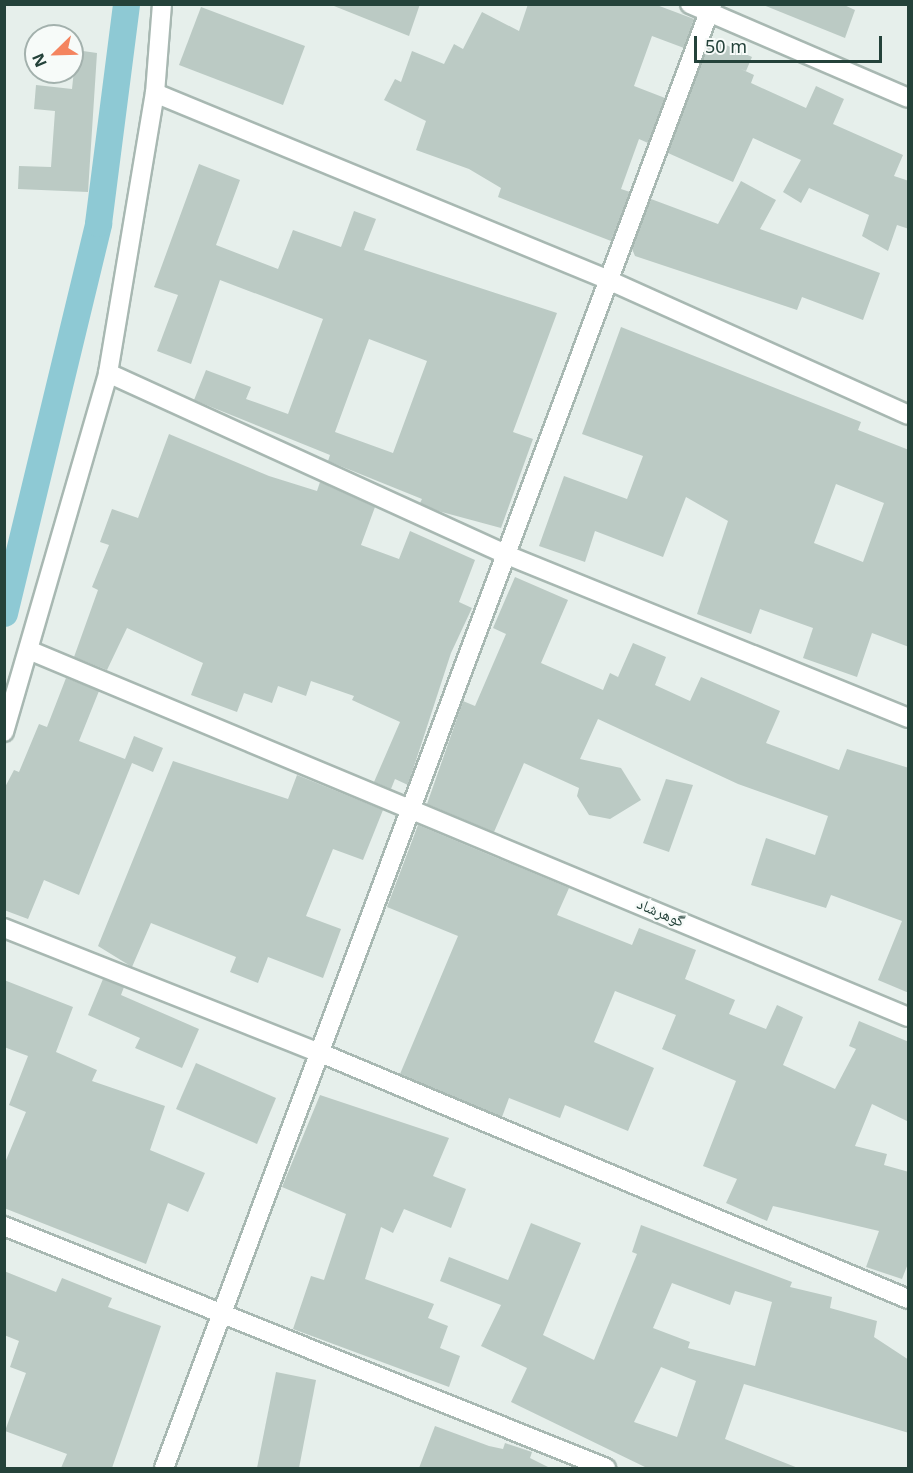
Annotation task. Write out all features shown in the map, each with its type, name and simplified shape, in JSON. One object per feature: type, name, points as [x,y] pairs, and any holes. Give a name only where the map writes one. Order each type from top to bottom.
[{"type":"street","points":[[4,732],[32,651],[108,373],[155,93],[162,4]]},
{"type":"street","points":[[690,4],[711,9],[909,98]]},
{"type":"street","points":[[164,1468],[323,1054],[608,280],[711,9]]},
{"type":"street","points":[[155,93],[608,280],[909,416]]},
{"type":"street","points":[[108,373],[507,555],[909,718]]},
{"type":"street","name":"گوهرشاد","points":[[32,651],[413,808],[909,1017]]},
{"type":"street","points":[[4,928],[323,1054],[909,1299]]},
{"type":"street","points":[[4,1226],[606,1468]]},
{"type":"building","points":[[329,4],[420,4],[409,36]]},
{"type":"building","points":[[528,4],[654,4],[694,19],[684,48],[652,36],[634,86],[665,98],[648,143],[639,139],[621,189],[630,192],[611,241],[498,197],[501,188],[469,169],[416,150],[426,121],[384,100],[395,79],[401,82],[412,51],[444,64],[454,44],[463,49],[482,12],[519,31]]},
{"type":"building","points":[[761,4],[842,4],[855,10],[845,38]]},
{"type":"building","points":[[201,7],[305,46],[283,105],[179,65]]},
{"type":"building","points":[[711,38],[752,57],[746,71],[741,69],[754,75],[751,83],[806,108],[816,86],[844,99],[833,124],[903,155],[894,176],[909,181],[909,229],[897,225],[888,251],[862,236],[869,215],[809,188],[801,203],[783,192],[801,160],[753,138],[733,182],[668,153]]},
{"type":"building","points":[[84,51],[97,53],[88,192],[18,189],[19,166],[51,167],[55,111],[34,109],[36,85],[72,89],[73,84],[84,84]]},
{"type":"building","points":[[199,164],[240,180],[216,245],[278,269],[293,230],[341,247],[354,211],[376,219],[364,250],[557,313],[513,432],[533,439],[501,528],[438,511],[420,503],[422,499],[328,461],[330,455],[194,400],[206,370],[251,387],[246,399],[288,414],[323,319],[220,280],[191,364],[157,351],[178,295],[154,287]],"holes":[[[369,339],[427,361],[393,453],[335,432]]]},
{"type":"building","points":[[741,181],[776,200],[760,229],[880,273],[863,320],[802,297],[797,310],[635,256],[632,249],[651,199],[718,224]]},
{"type":"building","points":[[621,327],[861,422],[858,430],[909,450],[909,647],[872,633],[857,677],[803,658],[813,628],[760,609],[751,634],[697,614],[728,521],[686,497],[663,557],[595,531],[585,562],[539,546],[564,476],[627,499],[643,456],[582,434]],"holes":[[[836,484],[884,503],[863,562],[814,543]]]},
{"type":"building","points":[[169,434],[269,476],[317,491],[320,482],[375,507],[361,545],[399,559],[410,531],[475,560],[459,602],[472,608],[451,653],[408,785],[395,779],[391,789],[374,782],[400,722],[352,700],[354,696],[311,681],[306,696],[278,686],[272,703],[244,693],[237,712],[191,695],[203,663],[127,628],[107,670],[74,657],[98,590],[92,587],[109,545],[100,542],[112,509],[138,518]]},
{"type":"building","points":[[515,577],[568,600],[541,663],[603,690],[610,673],[618,677],[633,643],[666,657],[655,685],[690,701],[701,677],[780,711],[766,743],[839,770],[847,749],[909,768],[909,993],[878,980],[902,921],[831,895],[826,908],[751,885],[766,838],[815,855],[828,816],[738,784],[598,719],[580,759],[621,768],[641,800],[610,819],[589,815],[577,796],[579,788],[524,763],[494,832],[427,804],[463,701],[475,706],[506,634],[493,628]]},
{"type":"building","points":[[66,678],[99,691],[79,741],[125,759],[134,736],[163,748],[153,772],[132,763],[79,895],[44,880],[28,919],[4,910],[4,789],[14,770],[19,772],[39,724],[47,727]]},
{"type":"building","points":[[173,761],[288,799],[297,775],[383,810],[363,860],[333,849],[306,916],[341,929],[323,978],[268,957],[258,983],[230,972],[236,957],[151,923],[132,967],[98,946]]},
{"type":"building","points":[[666,779],[693,785],[669,852],[643,843]]},
{"type":"building","points":[[418,825],[569,888],[557,915],[632,945],[639,928],[696,950],[685,979],[735,1000],[729,1014],[766,1029],[777,1005],[803,1017],[783,1065],[835,1089],[856,1049],[849,1046],[859,1021],[909,1042],[909,1122],[872,1104],[855,1146],[887,1154],[884,1165],[909,1172],[909,1261],[902,1279],[866,1267],[879,1231],[773,1206],[767,1221],[726,1203],[737,1179],[703,1166],[736,1081],[662,1049],[676,1015],[615,991],[594,1042],[654,1068],[628,1131],[565,1105],[560,1118],[509,1098],[502,1117],[400,1074],[458,936],[387,907]]},
{"type":"building","points":[[103,979],[124,987],[121,995],[199,1029],[182,1068],[135,1048],[140,1038],[88,1015]]},
{"type":"building","points":[[4,980],[73,1007],[56,1052],[97,1070],[92,1081],[165,1106],[150,1150],[205,1173],[188,1212],[168,1203],[146,1264],[4,1208],[4,1165],[26,1112],[9,1105],[28,1056],[4,1047]]},
{"type":"building","points":[[196,1063],[276,1098],[257,1144],[176,1109]]},
{"type":"building","points":[[320,1095],[449,1138],[433,1176],[466,1189],[451,1228],[404,1209],[393,1233],[381,1227],[365,1279],[434,1304],[428,1318],[448,1326],[440,1348],[460,1356],[449,1387],[293,1329],[311,1276],[324,1280],[346,1214],[282,1187]]},
{"type":"building","points":[[531,1223],[581,1243],[543,1335],[594,1360],[637,1254],[632,1252],[641,1225],[792,1282],[790,1287],[832,1297],[830,1308],[877,1321],[874,1337],[909,1360],[909,1433],[744,1384],[725,1439],[798,1468],[647,1468],[511,1402],[527,1368],[481,1346],[501,1305],[440,1281],[449,1257],[508,1280]],"holes":[[[672,1283],[730,1305],[735,1291],[772,1302],[755,1366],[688,1348],[690,1342],[653,1328]],[[661,1367],[696,1381],[677,1437],[634,1422]]]},
{"type":"building","points":[[4,1271],[56,1292],[62,1278],[112,1298],[108,1307],[161,1326],[112,1468],[61,1468],[67,1454],[5,1431],[26,1373],[10,1367],[19,1341],[4,1335]]},
{"type":"building","points":[[276,1372],[316,1380],[299,1468],[257,1468]]},
{"type":"building","points":[[435,1426],[489,1446],[503,1449],[505,1443],[532,1452],[530,1458],[550,1468],[419,1468]]},
{"type":"waterway","points":[[4,613],[98,223],[126,4]]}]
